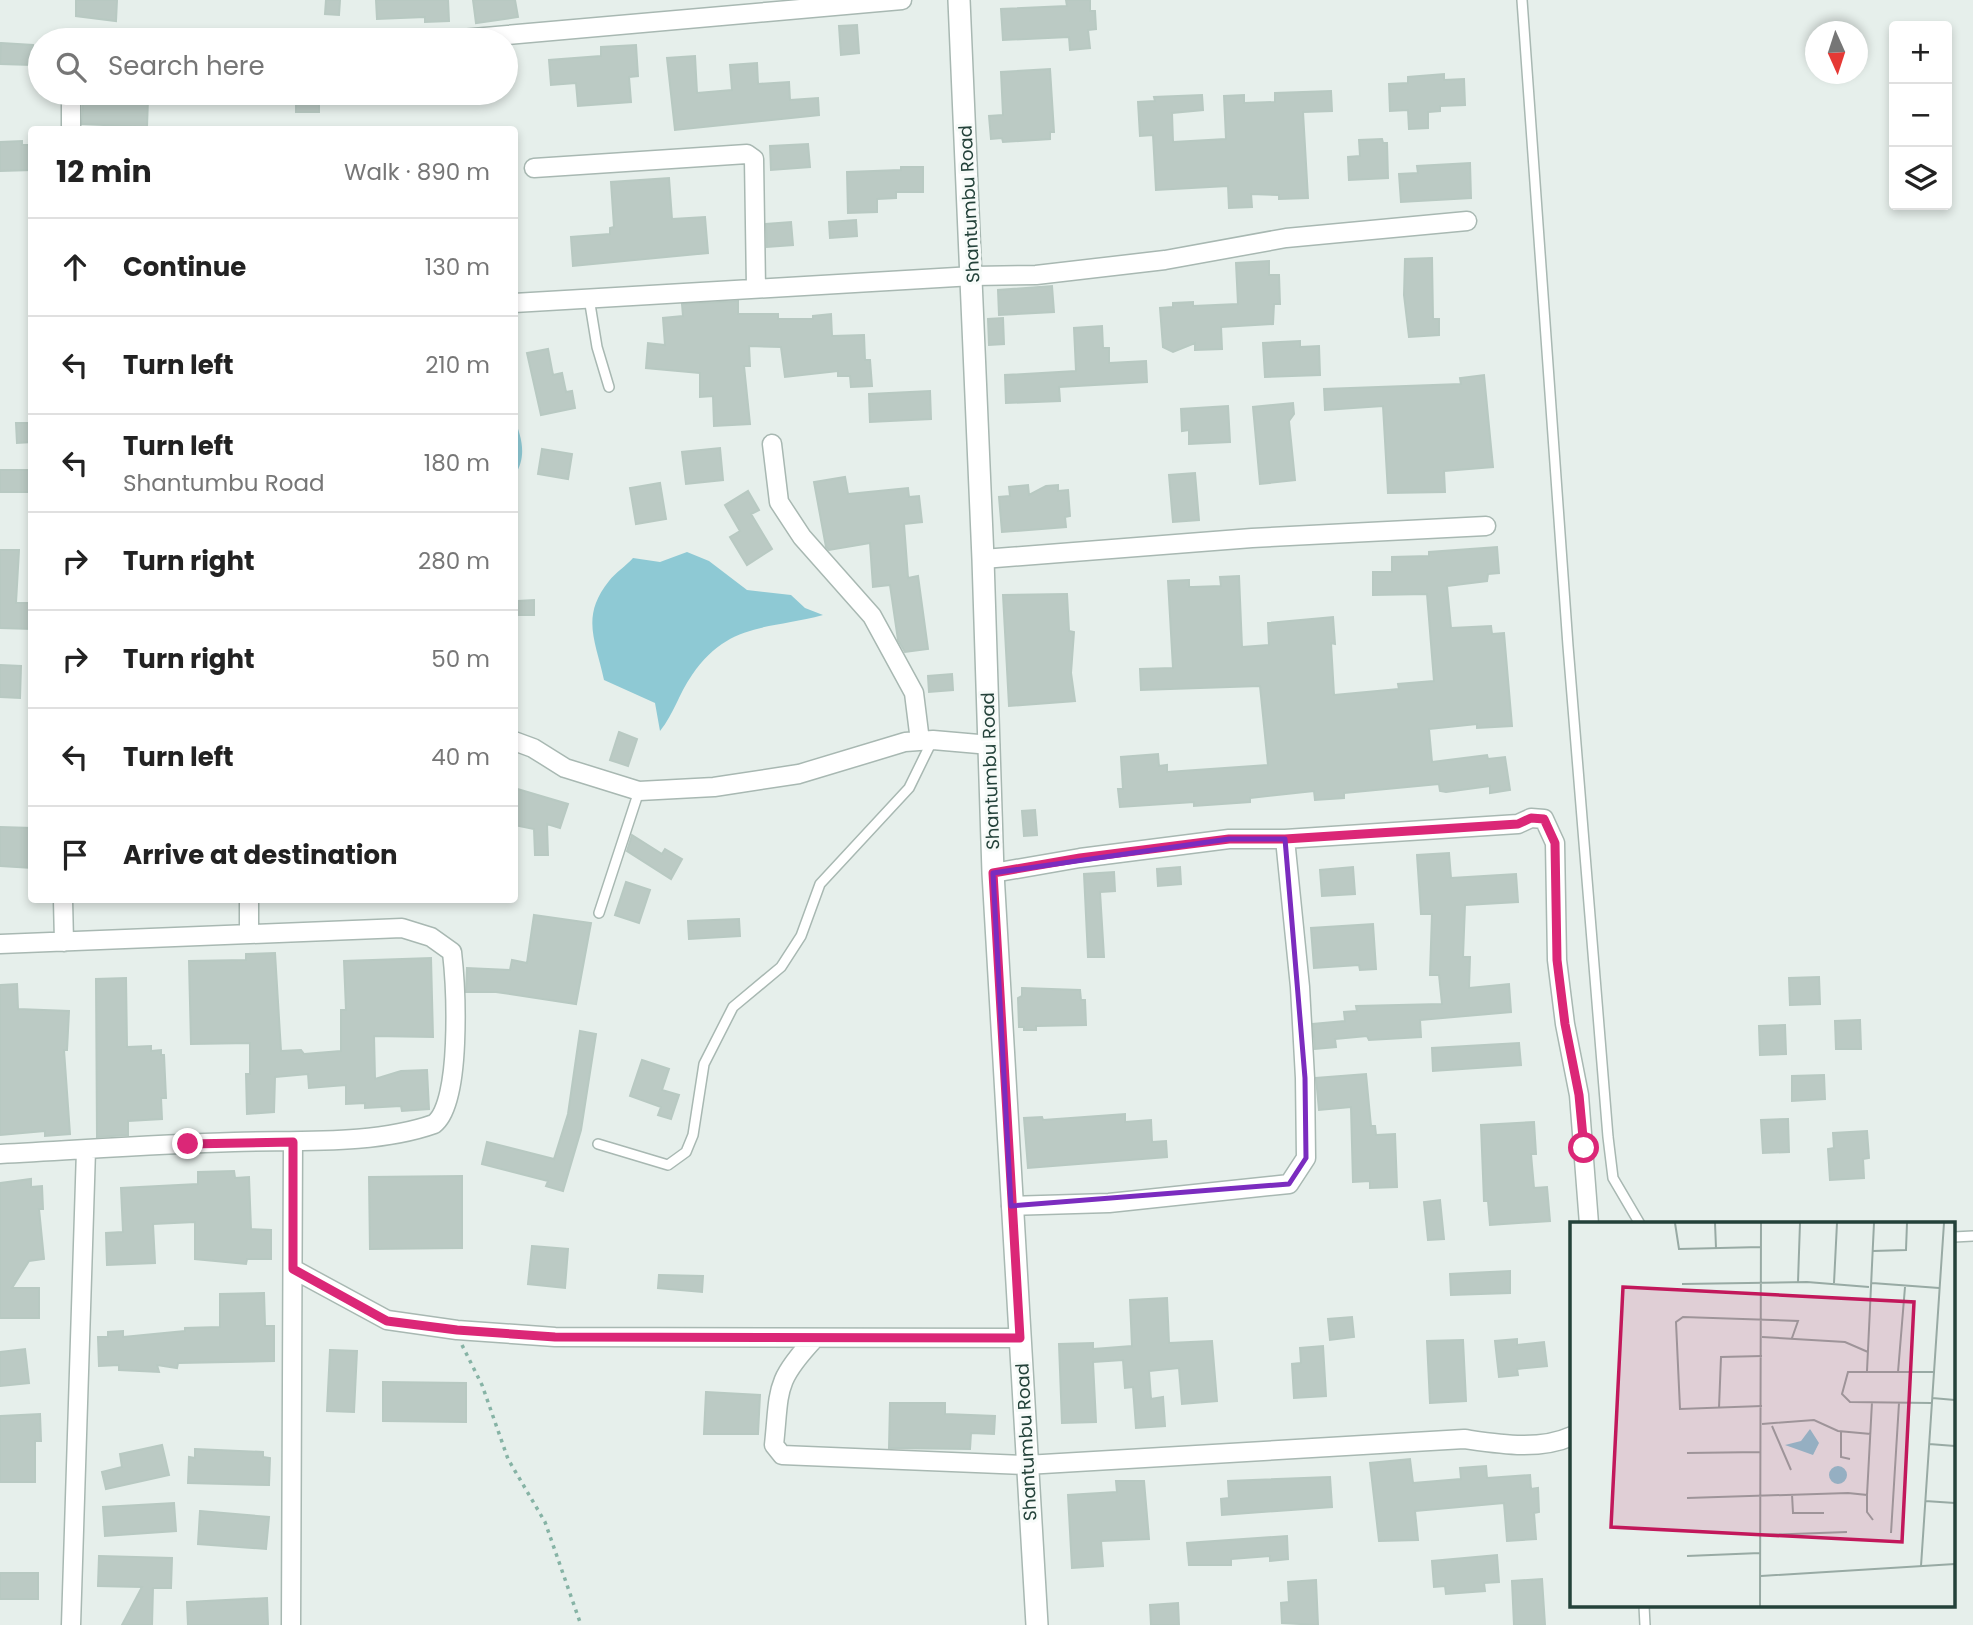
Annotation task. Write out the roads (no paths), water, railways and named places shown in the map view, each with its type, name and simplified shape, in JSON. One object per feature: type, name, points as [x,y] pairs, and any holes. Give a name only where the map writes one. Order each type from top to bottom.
[{"type":"street","points":[[518,34],[902,0]]},
{"type":"street","name":"Shantumbu Road","points":[[959,0],[984,559],[993,873],[1037,1625]]},
{"type":"street","points":[[71,105],[71,126]]},
{"type":"street","points":[[534,168],[747,154],[754,159],[756,288]]},
{"type":"street","points":[[518,303],[972,276],[1036,275],[1165,260],[1286,239],[1467,220]]},
{"type":"street","points":[[772,444],[779,502],[802,537],[872,616],[914,693],[926,740]]},
{"type":"street","points":[[984,559],[1252,538],[1486,526]]},
{"type":"street","points":[[518,742],[533,748],[565,768],[639,791],[714,787],[799,774],[905,742],[926,740],[990,745]]},
{"type":"street","points":[[993,873],[1080,858],[1229,839],[1285,839],[1518,824],[1531,818],[1544,819],[1555,843],[1557,960],[1565,1024],[1579,1095],[1589,1222]]},
{"type":"street","points":[[1011,1206],[1109,1203],[1290,1184],[1306,1158],[1300,987],[1285,839]]},
{"type":"street","points":[[63,903],[64,942]]},
{"type":"street","points":[[250,903],[250,934]]},
{"type":"street","points":[[0,944],[402,928],[431,937],[452,952],[456,981],[453,1069],[448,1106],[442,1118],[422,1128],[293,1142],[0,1154]]},
{"type":"street","points":[[291,1625],[293,1142]]},
{"type":"street","points":[[71,1625],[86,1150]]},
{"type":"street","points":[[293,1269],[387,1321],[457,1330],[555,1337],[1020,1338]]},
{"type":"street","points":[[815,1339],[788,1367],[780,1381],[774,1445],[782,1455],[1026,1465],[1464,1439],[1504,1445],[1556,1444],[1570,1437]]},
{"type":"lane","points":[[1522,0],[1608,1137],[1614,1178],[1639,1222]]},
{"type":"lane","points":[[589,298],[597,347],[609,387]]},
{"type":"lane","points":[[598,1144],[668,1165],[686,1152],[693,1135],[704,1064],[733,1007],[782,967],[801,936],[820,884],[909,788],[926,740]]},
{"type":"lane","points":[[599,914],[639,791]]},
{"type":"lane","points":[[1955,1237],[1973,1236]]},
{"type":"water","points":[[518,430],[522,447],[518,470]]},
{"type":"water","points":[[687,552],[709,561],[747,590],[791,595],[805,608],[823,615],[750,631],[720,645],[692,675],[660,731],[655,703],[604,680],[594,641],[593,618],[600,594],[611,578],[633,558],[660,562]]}]
